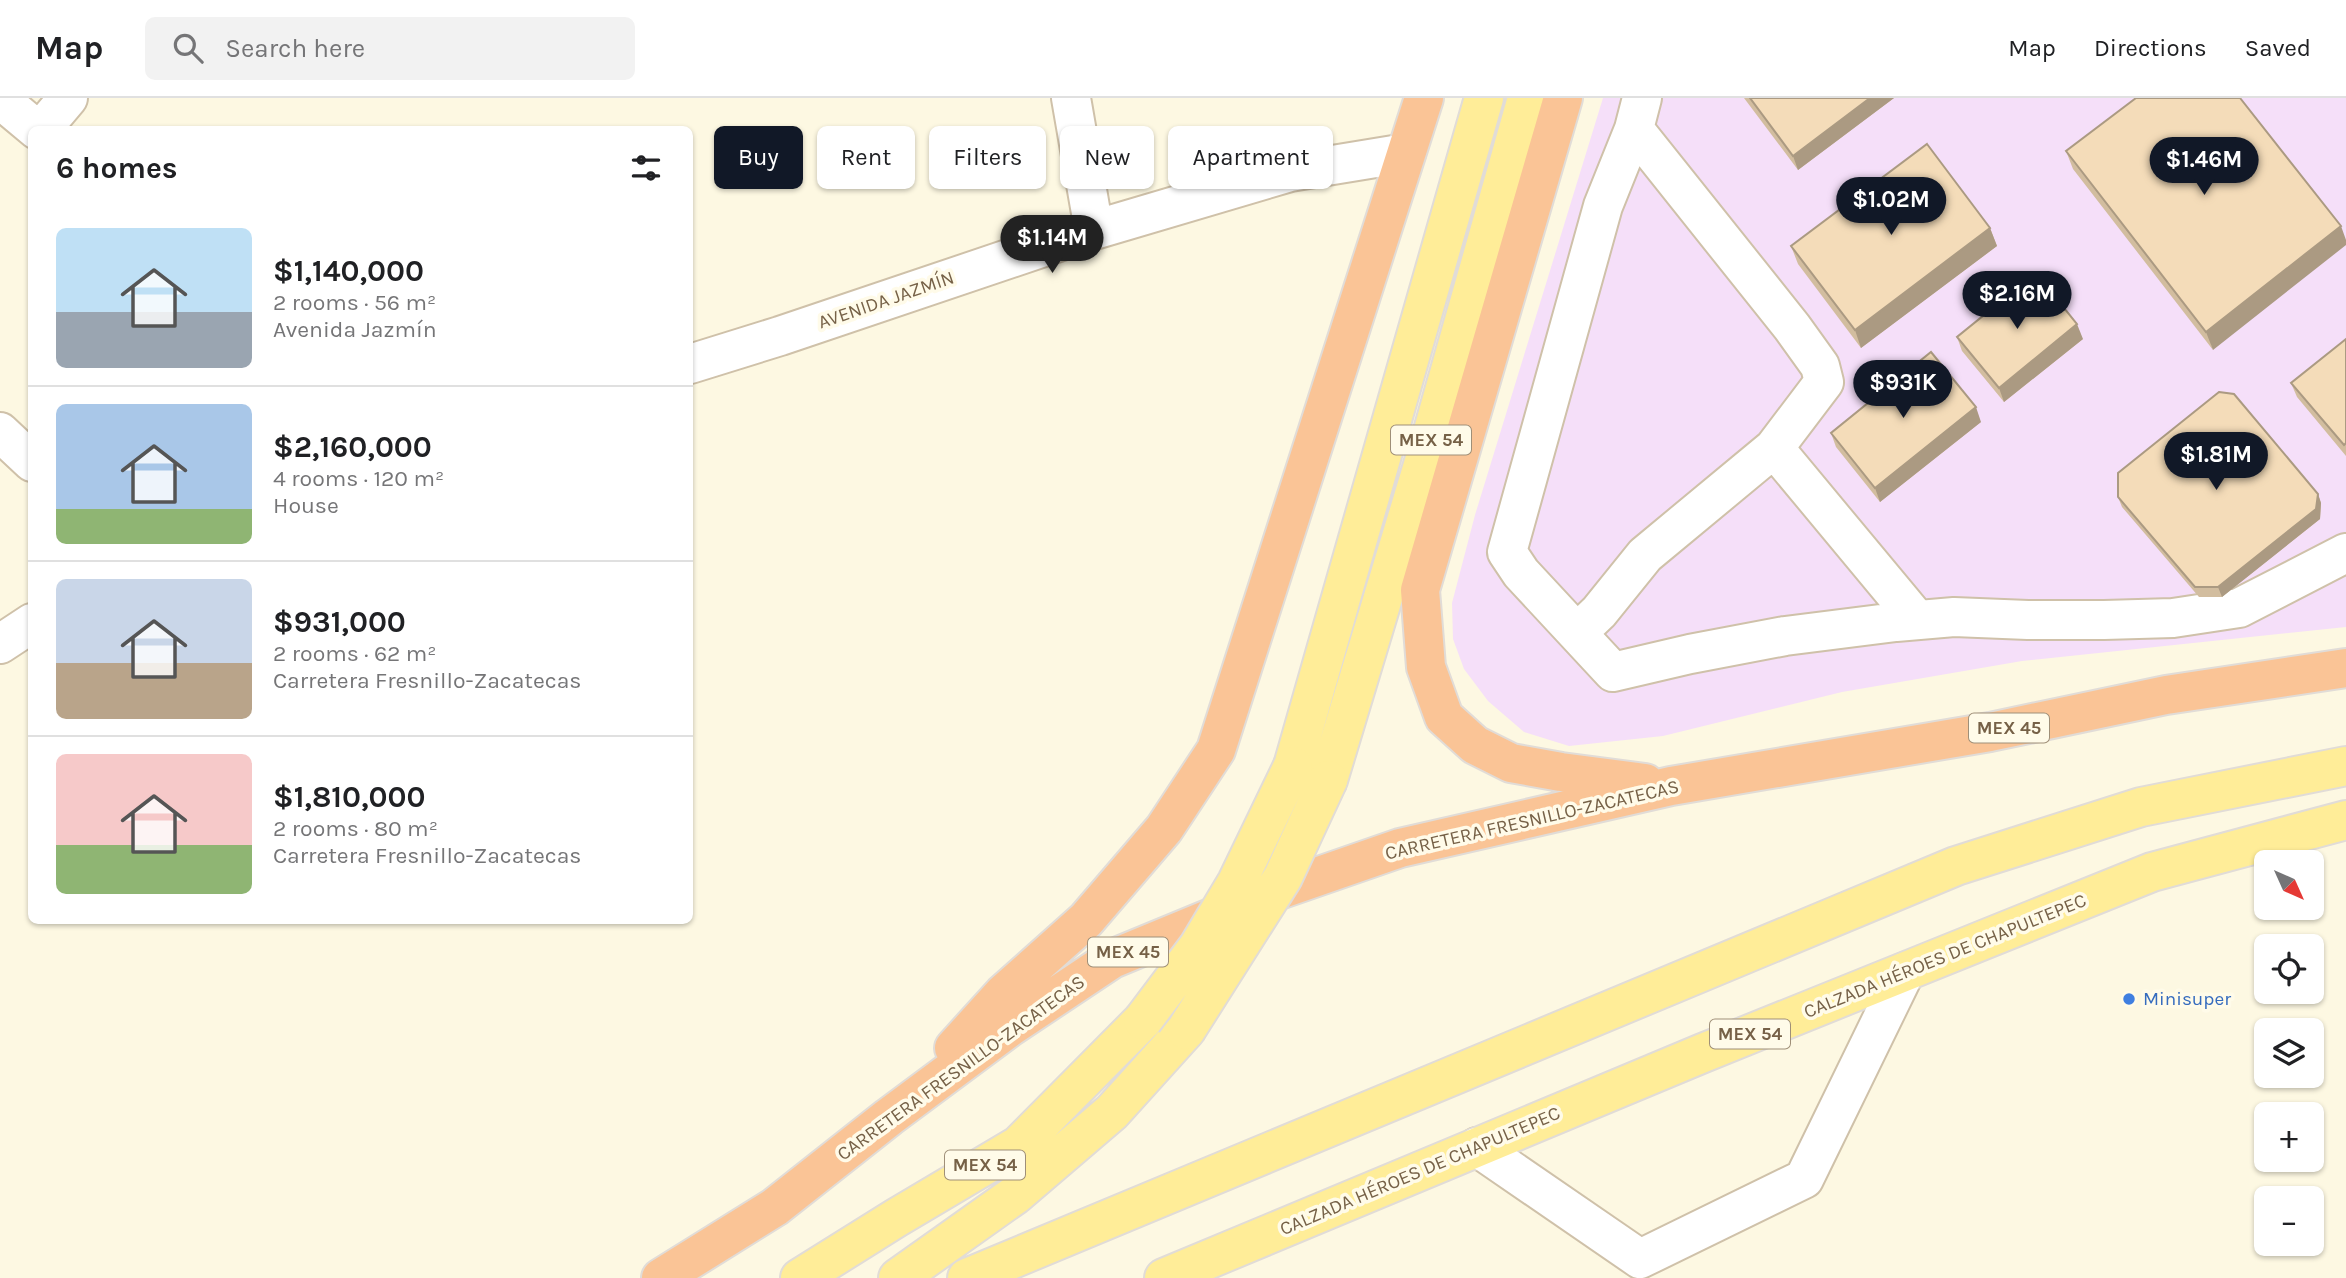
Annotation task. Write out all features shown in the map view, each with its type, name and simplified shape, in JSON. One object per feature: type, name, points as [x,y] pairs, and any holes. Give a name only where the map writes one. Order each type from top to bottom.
[{"type":"highway","points":[[889,1117],[1003,994],[1086,920],[1164,829],[1216,750],[1424,98]]},
{"type":"highway","points":[[1563,98],[1420,590],[1426,667],[1444,718],[1475,745],[1511,763],[1671,786]]},
{"type":"highway","name":"CARRETERA FRESNILLO-ZACATECAS","points":[[661,1278],[775,1207],[889,1117],[1010,1027],[1112,959],[1279,890],[1400,848],[1671,786],[1990,732],[2166,695],[2346,668]]},
{"type":"main road","name":"MEX 54","points":[[800,1278],[1018,1145],[1143,1020],[1198,947],[1231,893],[1293,766],[1484,98]]},
{"type":"main road","name":"MEX 54","points":[[898,1278],[1015,1195],[1112,1112],[1186,1030],[1283,877],[1328,780],[1429,445],[1527,98]]},
{"type":"main road","points":[[967,1278],[1956,866],[2141,807],[2346,766]]},
{"type":"main road","name":"CALZADA HÉROES DE CHAPULTEPEC","points":[[1164,1278],[1477,1147],[2152,872],[2346,821]]},
{"type":"street","points":[[43,126],[68,98]]},
{"type":"street","points":[[1071,98],[1094,230]]},
{"type":"street","points":[[0,99],[34,126]]},
{"type":"street","points":[[1577,633],[1599,612],[1645,555],[1774,448],[1825,382],[1820,366],[1749,272],[1638,113]]},
{"type":"street","points":[[1638,113],[1603,206],[1507,552],[1521,573],[1613,672],[1785,636],[1917,620],[1954,617],[2104,621],[2173,618],[2239,608],[2346,553]]},
{"type":"street","name":"AVENIDA JAZMÍN","points":[[693,362],[779,336],[1094,230],[1290,172],[1406,153]]},
{"type":"street","points":[[0,432],[28,458]]},
{"type":"street","points":[[1774,448],[1917,620]]},
{"type":"street","points":[[0,644],[28,626]]},
{"type":"street","points":[[1477,1147],[1640,1259],[1804,1179],[1905,972]]},
{"type":"shaded area","points":[[1603,98],[2346,98],[2346,627],[2022,661],[1842,692],[1663,736],[1569,746],[1524,732],[1488,701],[1464,669],[1453,639],[1452,603],[1475,515]]},
{"type":"building","points":[[1750,98],[1870,98],[1793,156]]},
{"type":"building","points":[[2136,98],[2240,98],[2341,226],[2206,332],[2066,151]]},
{"type":"building","points":[[1927,144],[1990,228],[1855,330],[1791,246]]},
{"type":"building","points":[[2036,273],[2077,324],[1999,388],[1957,337]]},
{"type":"building","points":[[2346,339],[2346,443],[2344,445],[2291,383]]},
{"type":"building","points":[[1931,352],[1976,407],[1875,488],[1831,433]]},
{"type":"building","points":[[2219,392],[2234,394],[2318,494],[2316,509],[2218,587],[2195,587],[2118,497],[2118,473]]},
{"type":"place","name":"Minisuper","points":[[2129,999]]}]
